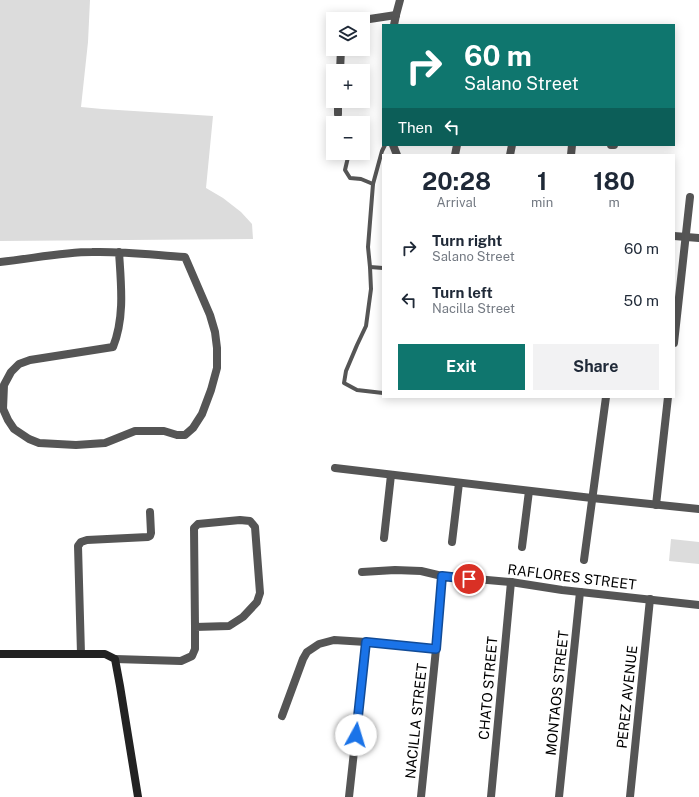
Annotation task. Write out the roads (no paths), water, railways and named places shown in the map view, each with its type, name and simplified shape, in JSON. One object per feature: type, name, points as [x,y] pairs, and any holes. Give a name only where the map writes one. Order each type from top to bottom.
[{"type":"street","points":[[394,24],[400,0]]},
{"type":"street","points":[[370,19],[396,15]]},
{"type":"street","points":[[338,108],[338,114]]},
{"type":"street","points":[[675,334],[690,197]]},
{"type":"street","points":[[675,236],[699,238]]},
{"type":"street","points":[[0,262],[91,252],[120,252],[185,257],[216,332],[217,368],[202,414],[192,428],[185,434],[178,435],[164,431],[135,431],[105,443],[76,445],[39,443],[29,439],[14,429],[3,409],[4,385],[11,372],[19,364],[30,360],[113,348],[120,328],[122,301],[120,252]]},
{"type":"street","points":[[584,560],[606,398]]},
{"type":"street","points":[[656,505],[668,398]]},
{"type":"street","points":[[335,468],[699,509]]},
{"type":"street","points":[[384,538],[391,475]]},
{"type":"street","points":[[452,542],[459,483]]},
{"type":"street","points":[[522,547],[529,491]]},
{"type":"street","points":[[81,654],[78,546],[80,542],[87,540],[148,537],[151,533],[150,512]]},
{"type":"street","points":[[0,654],[105,654],[115,659],[181,661],[192,656],[194,649],[195,627],[194,528],[198,524],[240,520],[250,521],[255,527],[260,593],[257,602],[243,617],[229,626],[195,627]]},
{"type":"street","name":"RAFLORES STREET","points":[[362,572],[394,570],[421,571],[442,576],[511,582],[580,592],[699,605]]},
{"type":"street","name":"NACILLA STREET","points":[[421,797],[442,576]]},
{"type":"street","name":"CHATO STREET","points":[[491,797],[511,582]]},
{"type":"street","name":"MONTAOS STREET","points":[[559,797],[580,592]]},
{"type":"street","name":"PEREZ AVENUE","points":[[630,797],[650,599]]},
{"type":"street","points":[[282,716],[303,659],[307,652],[319,644],[334,640],[436,649]]},
{"type":"street","points":[[350,797],[366,642]]},
{"type":"street","points":[[115,659],[138,797]]},
{"type":"lane","points":[[382,393],[357,390],[344,383],[346,372],[366,326],[371,289],[368,247],[373,184],[384,146]]},
{"type":"lane","points":[[347,160],[345,170],[350,178],[361,179],[373,184]]},
{"type":"lane","points":[[370,267],[382,268]]}]
